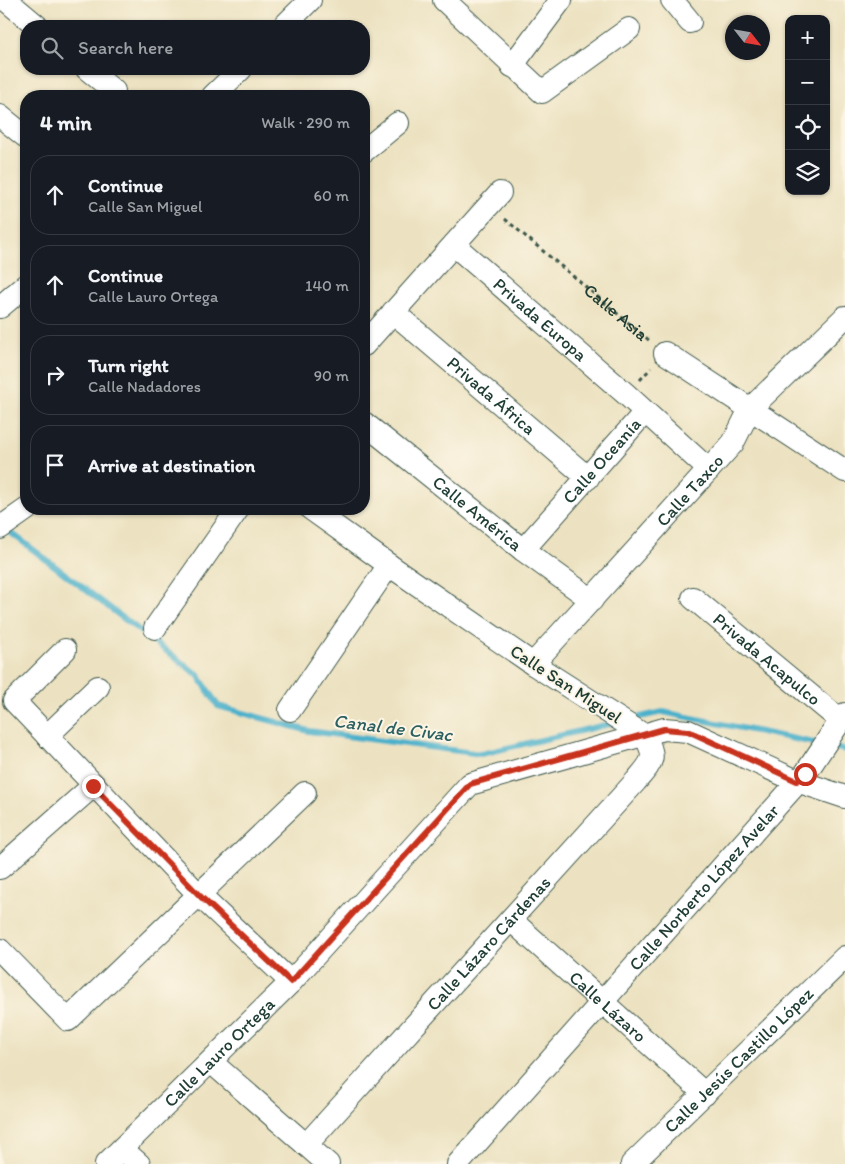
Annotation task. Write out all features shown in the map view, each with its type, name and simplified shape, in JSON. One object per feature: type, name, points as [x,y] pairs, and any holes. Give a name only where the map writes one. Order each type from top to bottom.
[{"type":"street","points":[[6,0],[30,20]]},
{"type":"street","points":[[290,20],[310,0]]},
{"type":"street","points":[[444,0],[512,66],[542,92],[629,29]]},
{"type":"street","points":[[512,66],[561,0]]},
{"type":"street","points":[[672,0],[690,22]]},
{"type":"street","points":[[94,75],[113,90]]},
{"type":"street","points":[[219,90],[235,75]]},
{"type":"street","points":[[0,116],[20,132]]},
{"type":"street","points":[[370,146],[398,123]]},
{"type":"street","points":[[370,338],[494,200]]},
{"type":"street","name":"Privada Europa","points":[[454,245],[626,395]]},
{"type":"street","points":[[0,308],[20,290]]},
{"type":"street","name":"Privada África","points":[[393,312],[588,478]]},
{"type":"street","name":"Calle Taxco","points":[[533,664],[733,443],[750,409],[845,317]]},
{"type":"street","name":"Calle Asia","points":[[664,353],[845,471]]},
{"type":"street","name":"Calle Oceanía","points":[[523,550],[645,412],[626,395]]},
{"type":"street","points":[[645,412],[709,470]]},
{"type":"street","name":"Calle América","points":[[370,428],[523,550],[592,600]]},
{"type":"street","points":[[155,628],[234,515]]},
{"type":"street","name":"Calle San Miguel","points":[[319,515],[533,664],[638,731]]},
{"type":"street","points":[[290,710],[389,565]]},
{"type":"street","name":"Privada Acapulco","points":[[693,598],[839,724]]},
{"type":"street","points":[[66,650],[14,701],[93,786],[200,896],[291,982]]},
{"type":"street","points":[[48,736],[98,687]]},
{"type":"street","name":"Calle Norberto López Avelar","points":[[458,1164],[801,778],[839,724]]},
{"type":"street","points":[[638,731],[664,729],[688,731],[845,797]]},
{"type":"street","name":"Calle Lázaro Cárdenas","points":[[306,1145],[650,764],[653,749],[638,731]]},
{"type":"street","name":"Calle Lauro Ortega","points":[[114,1157],[291,982],[470,784],[638,731]]},
{"type":"street","points":[[0,868],[93,786]]},
{"type":"street","points":[[0,950],[68,1020],[306,793]]},
{"type":"street","name":"Calle Lázaro","points":[[511,920],[705,1094]]},
{"type":"street","name":"Calle Jesús Castillo López","points":[[632,1164],[845,957]]},
{"type":"street","points":[[211,1062],[328,1164]]},
{"type":"street","points":[[114,1157],[139,1164]]},
{"type":"path","name":"Calle Asia","points":[[494,200],[664,353]]},
{"type":"path","name":"Calle Oceanía","points":[[626,395],[664,353]]},
{"type":"waterway","name":"Canal de Civac","points":[[6,529],[198,675],[218,706],[309,731],[481,754],[614,723]]},
{"type":"waterway","name":"Canal de Civac","points":[[631,719],[663,712],[819,744]]},
{"type":"waterway","name":"Canal de Civac","points":[[829,746],[845,750]]},
{"type":"route","points":[[93,786],[200,896],[291,982],[470,784],[664,729],[688,731],[797,781],[805,774]]}]
